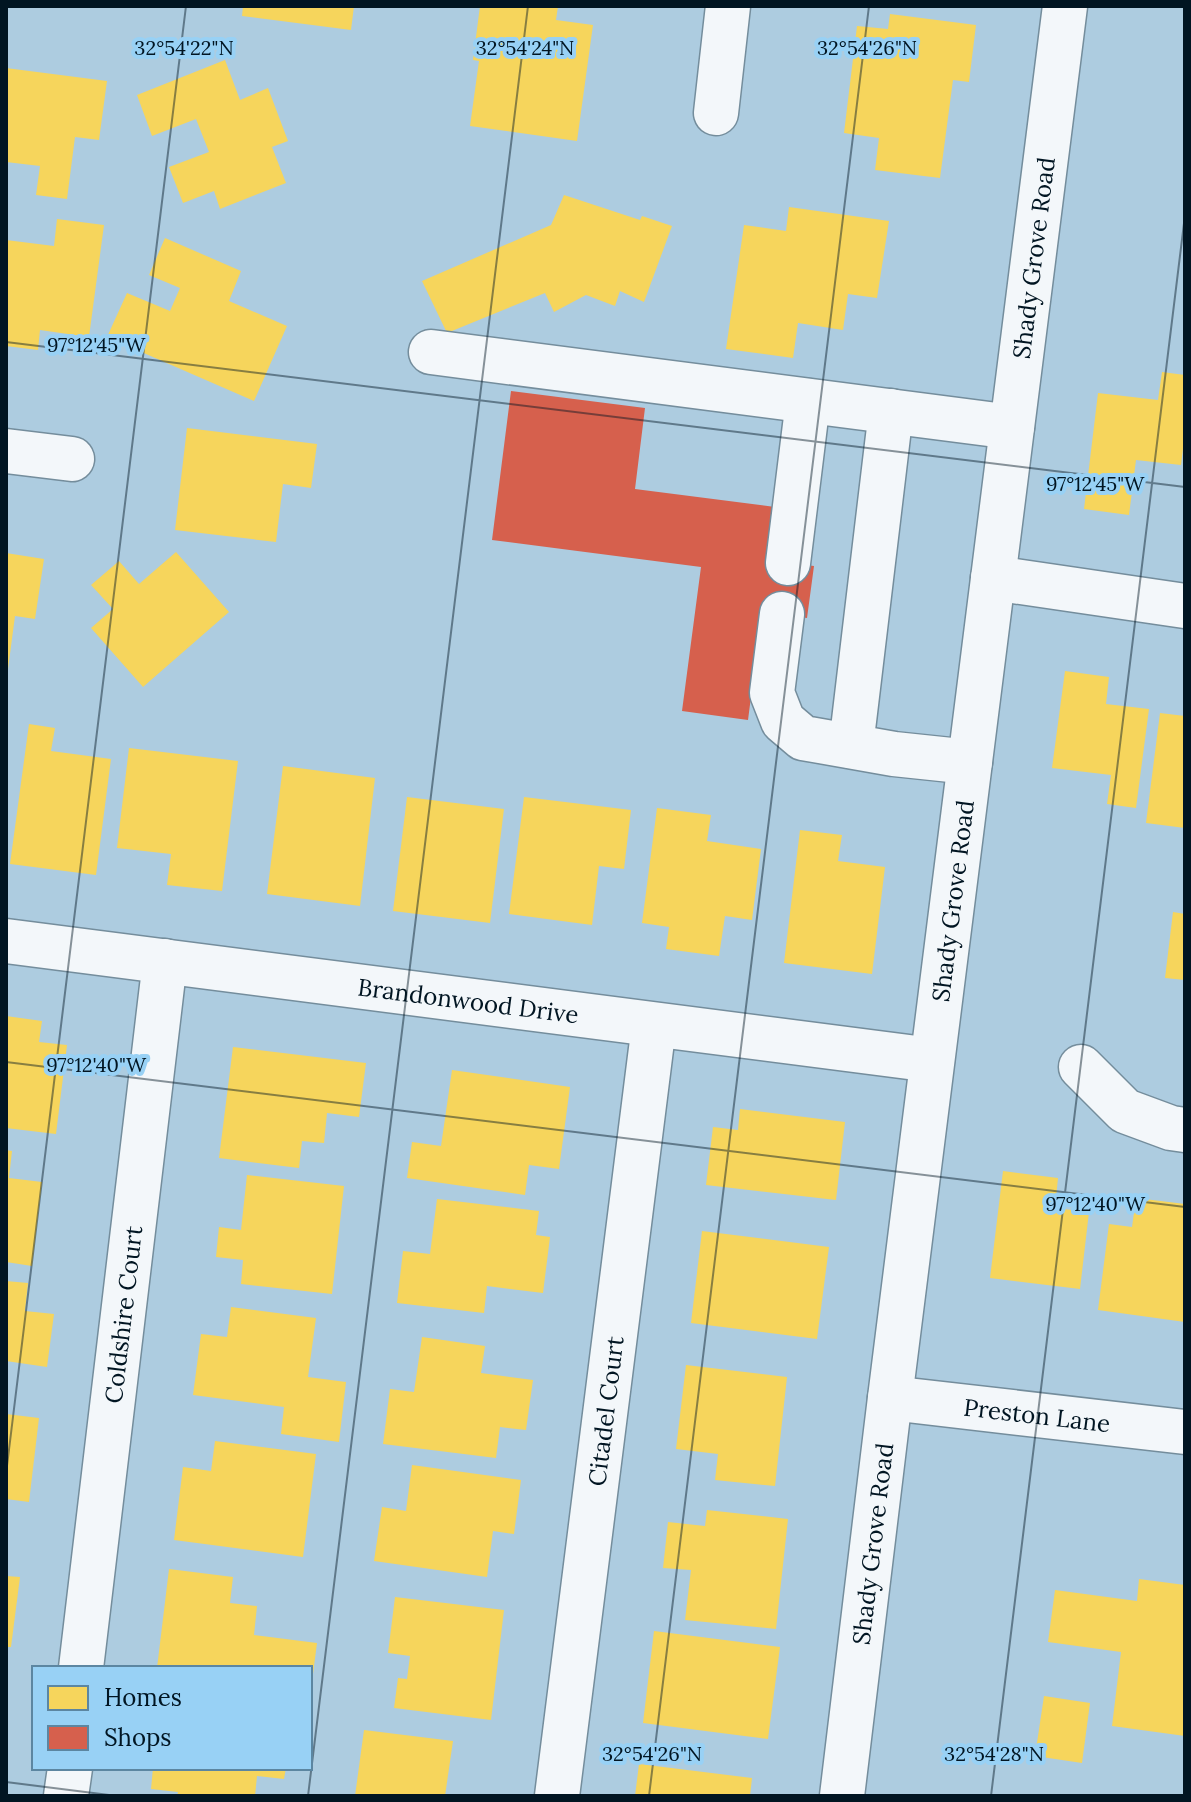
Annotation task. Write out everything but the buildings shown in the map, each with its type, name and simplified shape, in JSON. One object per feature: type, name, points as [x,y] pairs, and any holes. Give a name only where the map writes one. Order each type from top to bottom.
[{"type":"street","points":[[716,113],[728,6]]},
{"type":"street","name":"Shady Grove Road","points":[[842,1796],[1065,6]]},
{"type":"street","points":[[431,352],[1012,427]]},
{"type":"street","points":[[788,563],[808,401]]},
{"type":"street","points":[[851,746],[891,411]]},
{"type":"street","points":[[6,451],[72,459]]},
{"type":"street","points":[[993,578],[1185,606]]},
{"type":"street","points":[[782,614],[772,693],[783,721],[803,738],[894,754],[970,762]]},
{"type":"street","name":"Brandonwood Drive","points":[[6,941],[932,1060]]},
{"type":"street","name":"Coldshire Court","points":[[81,1666],[165,961]]},
{"type":"street","name":"Citadel Court","points":[[557,1796],[654,1025]]},
{"type":"street","points":[[1081,1067],[1125,1111],[1185,1130]]},
{"type":"street","name":"Preston Lane","points":[[890,1398],[1185,1432]]},
{"type":"street","points":[[66,1796],[70,1770]]}]
